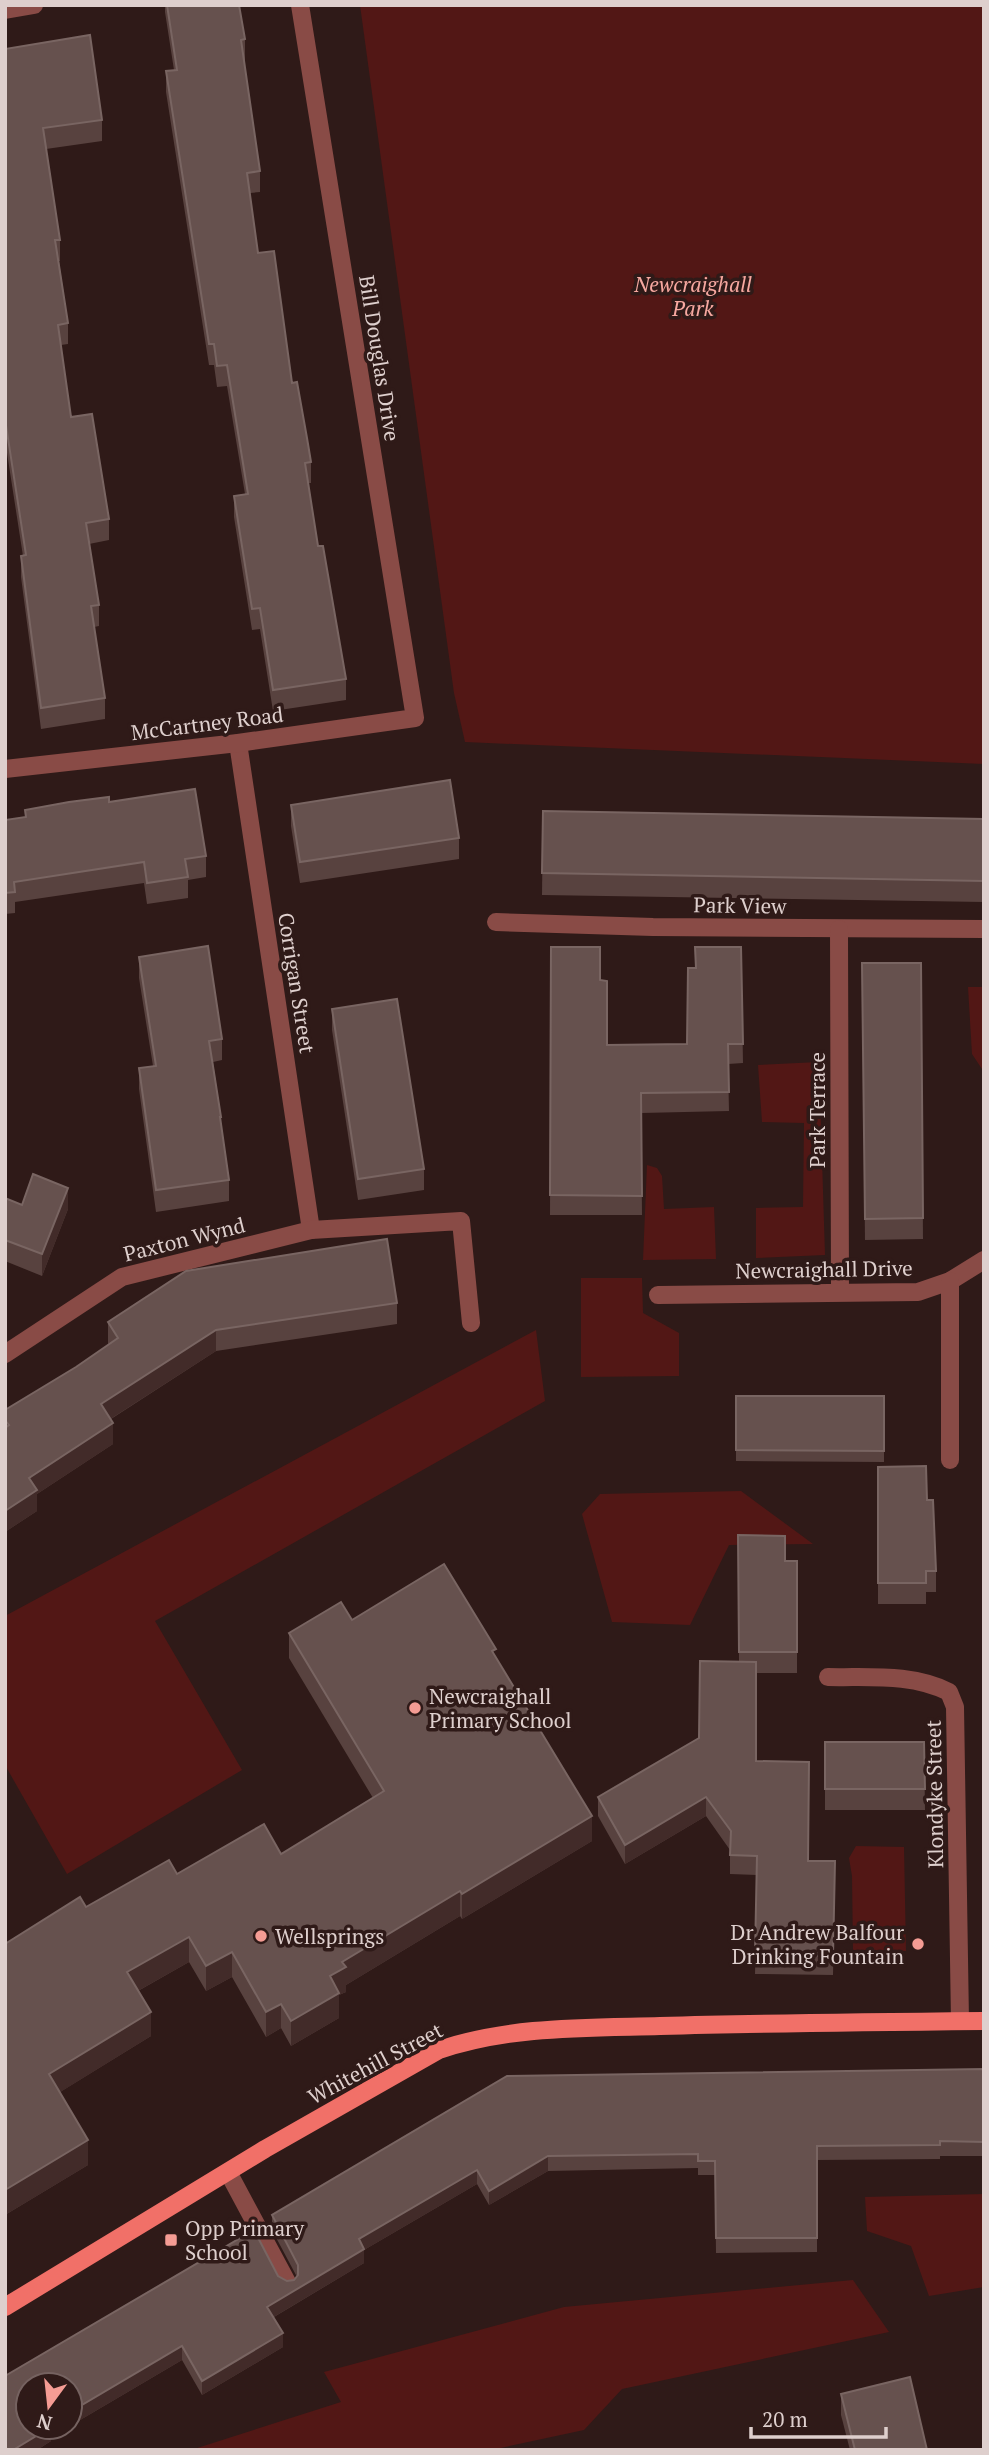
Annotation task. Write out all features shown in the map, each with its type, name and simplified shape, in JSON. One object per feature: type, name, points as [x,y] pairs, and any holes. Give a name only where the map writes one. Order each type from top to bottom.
[{"type":"main road","name":"Whitehill Street","points":[[5,2307],[228,2172],[439,2050],[468,2040],[537,2030],[795,2022],[984,2021]]},
{"type":"street","points":[[5,10],[34,5]]},
{"type":"street","name":"Bill Douglas Drive","points":[[300,5],[415,719]]},
{"type":"street","name":"McCartney Road","points":[[5,769],[238,743],[415,719]]},
{"type":"street","name":"Corrigan Street","points":[[238,743],[312,1230]]},
{"type":"street","name":"Park View","points":[[496,922],[984,929]]},
{"type":"street","name":"Park Terrace","points":[[839,929],[840,1292]]},
{"type":"street","name":"Paxton Wynd","points":[[5,1354],[122,1277],[312,1230],[461,1221],[471,1323]]},
{"type":"street","name":"Newcraighall Drive","points":[[658,1296],[918,1292],[950,1281],[984,1260]]},
{"type":"street","points":[[950,1281],[950,1460]]},
{"type":"street","name":"Klondyke Street","points":[[828,1677],[913,1679],[931,1683],[949,1692],[955,1707],[960,2021]]},
{"type":"street","points":[[228,2172],[288,2284]]},
{"type":"green space","name":"Newcraighall Park","points":[[360,5],[984,5],[984,764],[465,742],[454,693]]},
{"type":"green space","points":[[968,987],[984,987],[984,1072],[972,1054]]},
{"type":"green space","points":[[819,1062],[825,1255],[756,1258],[756,1208],[803,1207],[804,1123],[762,1122],[758,1065]]},
{"type":"green space","points":[[647,1165],[657,1168],[662,1176],[664,1209],[714,1207],[716,1259],[643,1260]]},
{"type":"green space","points":[[581,1278],[642,1278],[643,1313],[679,1333],[679,1376],[581,1377]]},
{"type":"green space","points":[[536,1330],[545,1401],[155,1621],[242,1770],[67,1874],[5,1765],[5,1616]]},
{"type":"green space","points":[[741,1491],[813,1544],[729,1545],[690,1625],[612,1622],[582,1514],[600,1494]]},
{"type":"green space","points":[[856,1846],[904,1847],[906,1951],[853,1950],[852,1876],[849,1858]]},
{"type":"green space","points":[[984,2194],[984,2287],[929,2296],[911,2246],[867,2231],[865,2197]]},
{"type":"green space","points":[[853,2280],[889,2332],[622,2389],[584,2430],[491,2450],[191,2450],[341,2402],[324,2372],[564,2307]]},
{"type":"building","points":[[167,5],[239,5],[245,39],[241,40],[260,171],[247,173],[258,253],[274,251],[292,383],[297,382],[311,462],[305,463],[318,546],[323,546],[346,679],[273,690],[260,608],[252,609],[234,496],[248,494],[227,365],[217,366],[214,344],[209,344],[166,71],[177,70]]},
{"type":"building","points":[[90,35],[102,120],[43,128],[60,240],[55,240],[68,323],[58,325],[71,417],[92,414],[109,519],[86,523],[99,605],[91,606],[105,698],[41,708],[21,556],[26,555],[5,419],[5,49]]},
{"type":"building","points":[[450,780],[459,838],[300,862],[291,805]]},
{"type":"building","points":[[195,789],[206,856],[185,859],[188,877],[147,883],[144,862],[14,882],[15,892],[5,893],[5,820],[26,817],[25,810],[69,802],[109,797],[109,802]]},
{"type":"building","points":[[543,811],[984,819],[984,881],[542,873]]},
{"type":"building","points":[[208,946],[222,1039],[209,1041],[229,1180],[156,1190],[139,1068],[156,1066],[139,957]]},
{"type":"building","points":[[551,947],[600,947],[600,980],[607,981],[607,1045],[687,1044],[688,968],[696,968],[695,947],[741,947],[743,1044],[728,1044],[729,1092],[641,1093],[642,1196],[550,1195]]},
{"type":"building","points":[[862,963],[921,963],[923,1218],[865,1219]]},
{"type":"building","points":[[397,999],[424,1169],[358,1179],[332,1009]]},
{"type":"building","points":[[33,1174],[68,1188],[42,1254],[5,1240],[5,1198],[22,1205]]},
{"type":"building","points":[[387,1239],[397,1303],[216,1330],[101,1404],[113,1423],[29,1478],[37,1490],[5,1511],[5,1428],[9,1425],[5,1420],[5,1410],[118,1338],[108,1322],[186,1271]]},
{"type":"building","points":[[736,1396],[884,1396],[884,1451],[736,1450]]},
{"type":"building","points":[[926,1466],[927,1500],[933,1500],[936,1571],[926,1571],[926,1583],[878,1583],[878,1467]]},
{"type":"building","points":[[738,1535],[785,1536],[785,1561],[797,1561],[797,1652],[739,1652]]},
{"type":"building","points":[[444,1564],[496,1649],[492,1651],[592,1816],[342,1962],[346,1967],[330,1976],[339,1993],[291,2021],[281,2004],[266,2012],[232,1952],[206,1966],[189,1937],[127,1972],[151,2012],[49,2074],[88,2140],[5,2190],[5,1944],[80,1897],[86,1907],[169,1860],[177,1874],[264,1824],[281,1854],[384,1791],[289,1633],[341,1602],[352,1620]]},
{"type":"building","points":[[700,1661],[756,1662],[756,1761],[809,1762],[808,1861],[835,1861],[833,1956],[755,1954],[757,1856],[730,1855],[731,1831],[706,1797],[625,1845],[598,1797],[699,1738]]},
{"type":"building","points":[[825,1742],[924,1742],[925,1789],[825,1789]]},
{"type":"building","points":[[984,2069],[984,2142],[817,2146],[817,2238],[716,2238],[715,2161],[698,2161],[698,2154],[548,2156],[489,2191],[477,2170],[359,2239],[364,2249],[267,2307],[283,2333],[202,2381],[182,2346],[84,2404],[84,2371],[14,2371],[14,2441],[28,2441],[13,2450],[8,2450],[5,2446],[5,2376],[254,2230],[278,2276],[287,2281],[294,2280],[298,2275],[298,2265],[272,2215],[507,2076]]},
{"type":"building","points":[[910,2377],[927,2450],[855,2450],[841,2394]]},
{"type":"place","name":"Newcraighall Primary School","points":[[415,1708]]},
{"type":"place","name":"Wellsprings","points":[[261,1936]]},
{"type":"place","name":"Dr Andrew Balfour Drinking Fountain","points":[[918,1944]]},
{"type":"place","name":"Opp Primary School","points":[[171,2240]]}]
